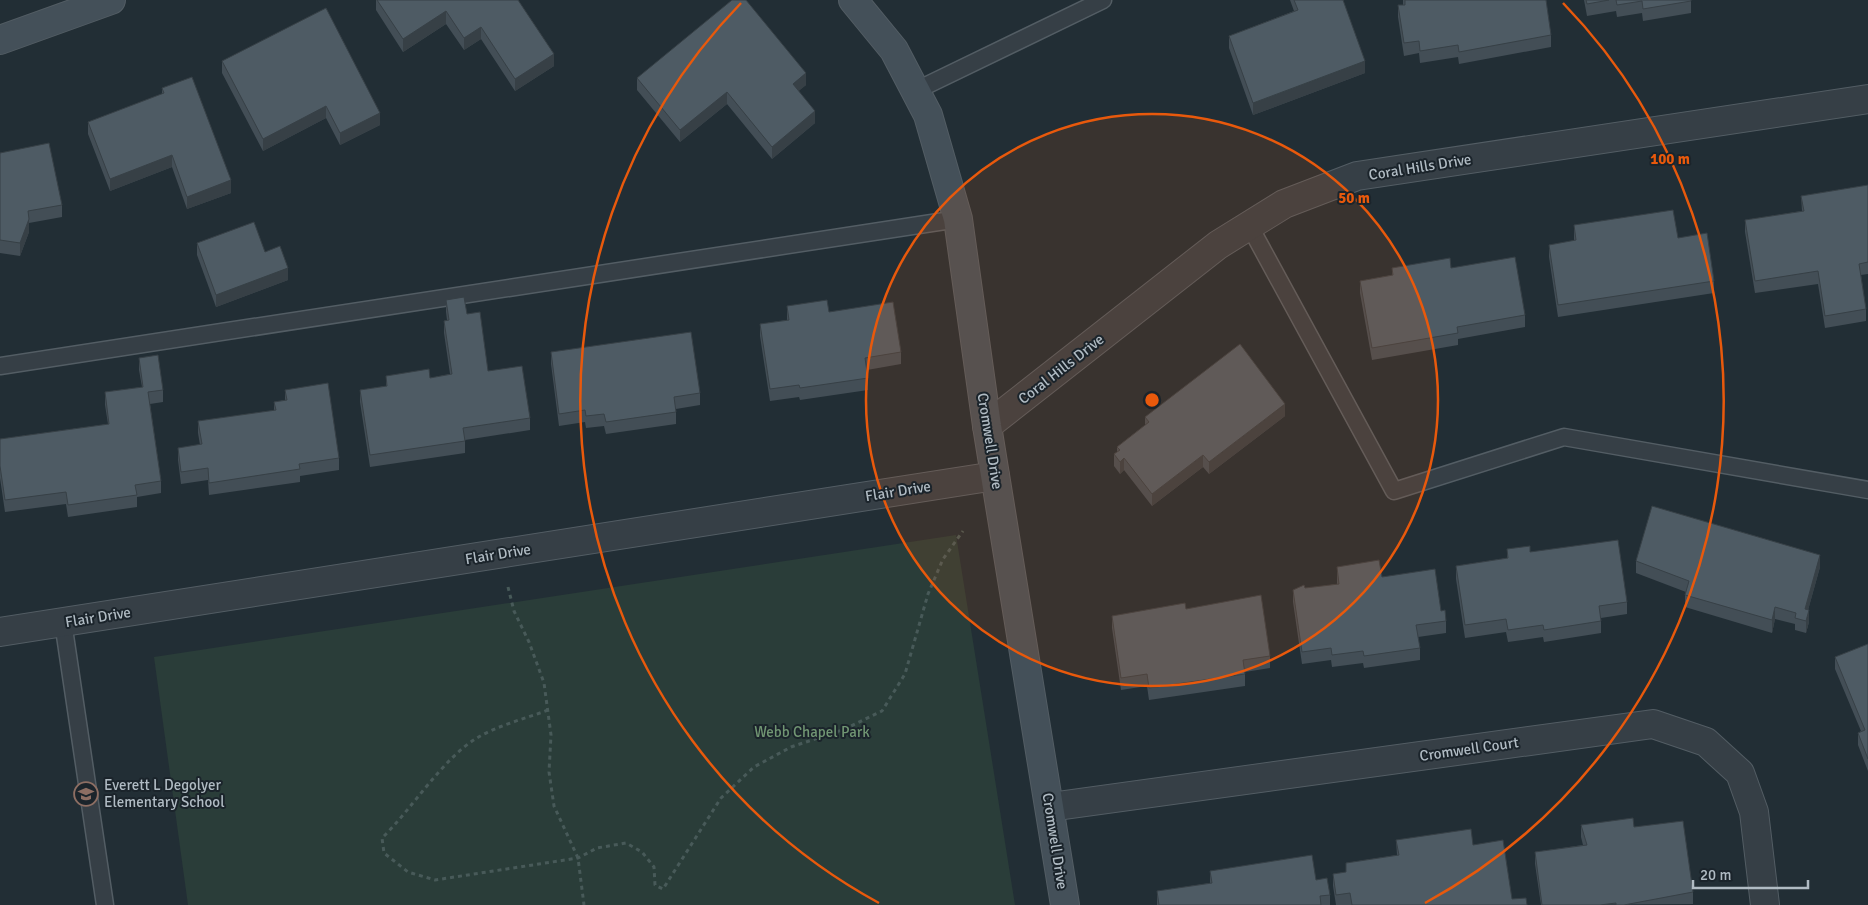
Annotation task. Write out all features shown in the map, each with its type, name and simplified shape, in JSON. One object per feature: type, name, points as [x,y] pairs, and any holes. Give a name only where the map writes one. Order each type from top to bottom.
[{"type":"street","points":[[0,40],[111,0]]},
{"type":"street","name":"Cromwell Drive","points":[[853,0],[894,50],[928,116],[958,219],[987,426],[1065,905]]},
{"type":"street","name":"Coral Hills Drive","points":[[987,426],[1218,245],[1284,204],[1357,176],[1868,99]]},
{"type":"street","name":"Flair Drive","points":[[0,632],[995,476]]},
{"type":"street","name":"Cromwell Court","points":[[1050,807],[1653,724],[1706,742],[1740,773],[1754,812],[1765,905]]},
{"type":"lane","points":[[915,91],[1103,0]]},
{"type":"lane","points":[[0,366],[958,219]]},
{"type":"lane","points":[[1249,225],[1394,491],[1564,437],[1868,490]]},
{"type":"lane","points":[[63,622],[105,905]]},
{"type":"path","points":[[548,710],[493,730],[462,748],[400,821],[382,838],[384,853],[408,872],[436,880],[578,858],[597,848],[626,843],[642,852],[654,868],[655,884],[663,889],[721,798],[754,767],[790,747],[845,729],[882,711],[905,674],[928,594],[943,560],[963,531]]},
{"type":"path","points":[[504,553],[514,612],[529,642],[541,675],[551,735],[548,772],[554,806],[578,858],[584,905]]},
{"type":"green space","name":"Webb Chapel Park","points":[[956,535],[1015,905],[188,905],[154,657]]},
{"type":"building","points":[[377,0],[518,0],[554,54],[515,79],[481,27],[464,38],[446,11],[403,39]]},
{"type":"building","points":[[732,0],[746,0],[806,73],[793,84],[815,111],[772,147],[727,92],[680,130],[637,78]]},
{"type":"building","points":[[1294,0],[1343,0],[1365,61],[1253,103],[1229,36],[1298,10]]},
{"type":"building","points":[[1405,0],[1546,0],[1551,35],[1459,52],[1458,45],[1420,51],[1419,41],[1404,43],[1398,5],[1405,5]]},
{"type":"building","points":[[1586,0],[1609,0],[1587,4]]},
{"type":"building","points":[[1616,0],[1691,1],[1643,9],[1642,1],[1617,5]]},
{"type":"building","points":[[326,8],[380,113],[340,133],[326,106],[263,139],[222,61]]},
{"type":"building","points":[[192,77],[231,180],[187,197],[172,155],[110,179],[88,122],[164,93],[162,88]]},
{"type":"building","points":[[49,143],[62,205],[28,211],[29,219],[20,243],[0,240],[0,153]]},
{"type":"building","points":[[1868,185],[1868,262],[1859,264],[1866,309],[1825,316],[1818,271],[1755,281],[1745,220],[1804,211],[1801,196]]},
{"type":"building","points":[[1673,210],[1678,238],[1707,233],[1714,281],[1558,305],[1549,245],[1576,240],[1574,225]]},
{"type":"building","points":[[254,222],[265,252],[280,246],[288,268],[216,295],[197,243]]},
{"type":"building","points":[[1515,257],[1525,315],[1457,327],[1458,333],[1372,348],[1360,281],[1393,275],[1392,268],[1450,258],[1451,268]]},
{"type":"building","points":[[464,297],[467,314],[480,312],[488,371],[522,366],[530,418],[463,428],[465,441],[370,455],[360,390],[387,386],[386,376],[429,369],[430,378],[452,374],[444,321],[449,320],[446,300]]},
{"type":"building","points":[[827,300],[829,312],[893,302],[901,352],[865,358],[868,378],[800,388],[799,385],[770,389],[760,324],[789,320],[787,306]]},
{"type":"building","points":[[691,332],[700,393],[674,397],[676,412],[606,422],[604,414],[586,416],[585,410],[559,414],[551,352]]},
{"type":"building","points":[[1240,344],[1285,404],[1209,462],[1203,455],[1152,494],[1124,458],[1120,462],[1114,454],[1120,450],[1117,447],[1149,422],[1145,417]]},
{"type":"building","points":[[158,355],[163,390],[148,392],[161,481],[135,485],[137,495],[68,505],[66,492],[5,500],[0,466],[0,439],[109,424],[105,392],[143,387],[139,358]]},
{"type":"building","points":[[328,383],[339,458],[299,464],[300,469],[209,483],[208,468],[181,472],[178,448],[202,444],[198,421],[276,410],[274,402],[287,400],[285,390]]},
{"type":"building","points":[[1652,506],[1820,555],[1805,609],[1809,610],[1806,621],[1795,618],[1796,613],[1775,607],[1772,620],[1685,595],[1689,581],[1636,561]]},
{"type":"building","points":[[1618,540],[1627,602],[1599,606],[1601,621],[1544,630],[1543,625],[1508,630],[1506,619],[1465,625],[1456,566],[1508,558],[1507,549],[1530,546],[1530,552]]},
{"type":"building","points":[[1379,560],[1382,577],[1435,569],[1441,611],[1445,610],[1446,621],[1416,625],[1420,648],[1364,656],[1363,651],[1332,655],[1331,648],[1302,652],[1293,590],[1304,585],[1305,588],[1339,584],[1337,567]]},
{"type":"building","points":[[1261,595],[1270,656],[1243,660],[1245,674],[1149,688],[1147,674],[1121,678],[1112,616],[1185,603],[1186,609]]},
{"type":"building","points":[[1868,644],[1868,759],[1858,733],[1865,730],[1835,657]]},
{"type":"building","points":[[1633,818],[1634,827],[1683,821],[1693,892],[1624,905],[1616,905],[1616,903],[1600,905],[1542,905],[1535,852],[1587,845],[1581,825]]},
{"type":"building","points":[[1471,829],[1473,845],[1503,840],[1512,899],[1526,898],[1527,905],[1352,905],[1350,893],[1336,895],[1333,874],[1346,872],[1346,863],[1399,855],[1396,840]]},
{"type":"building","points":[[1312,855],[1316,880],[1327,878],[1330,895],[1320,896],[1321,905],[1159,905],[1157,891],[1212,883],[1210,871]]},
{"type":"place","name":"Everett L Degolyer Elementary School","points":[[86,794]]}]
